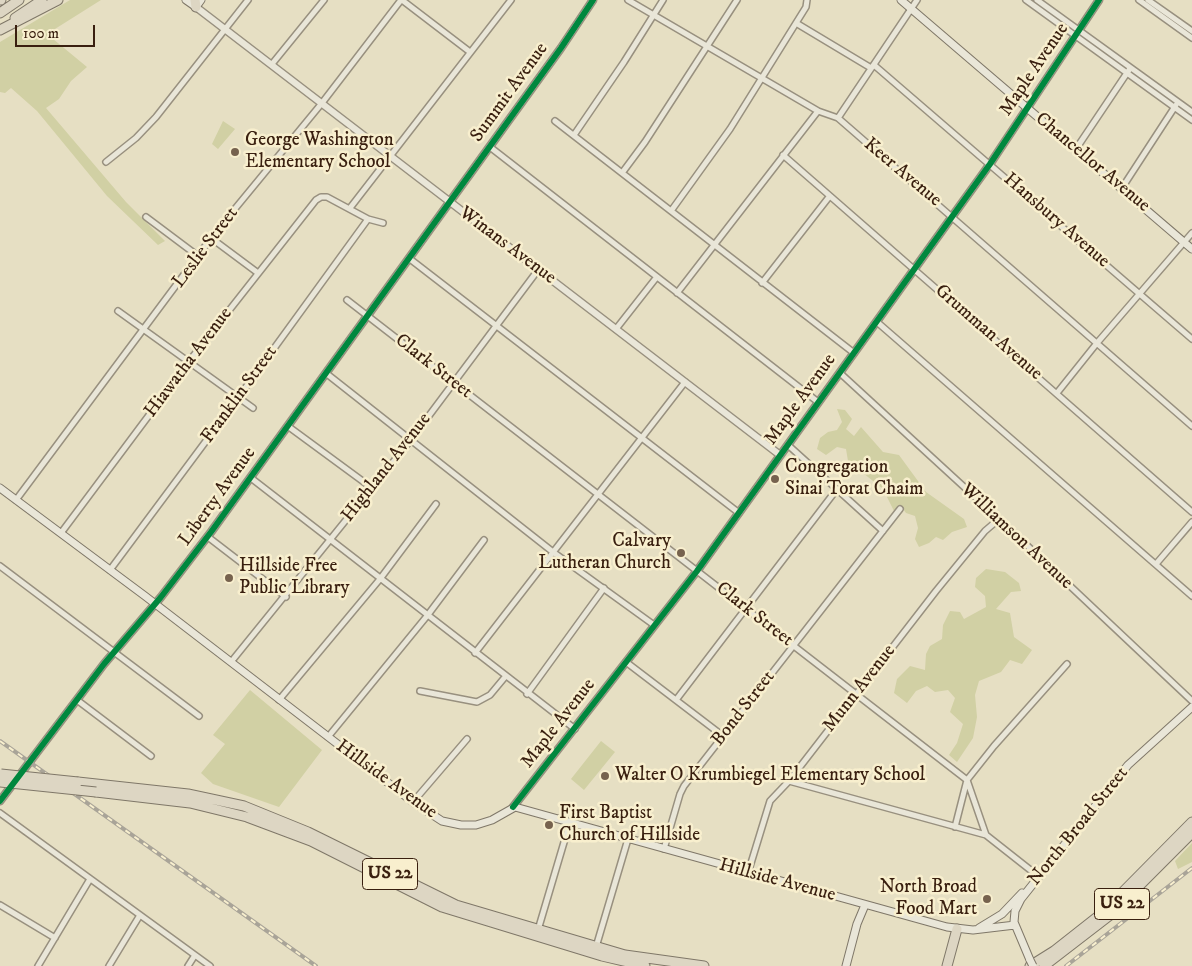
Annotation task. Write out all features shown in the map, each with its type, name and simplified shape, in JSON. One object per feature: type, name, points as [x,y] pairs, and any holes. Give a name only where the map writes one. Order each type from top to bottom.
[{"type":"highway","points":[[0,13],[19,0]]},
{"type":"highway","points":[[0,29],[42,0]]},
{"type":"highway","points":[[0,29],[58,0]]},
{"type":"highway","name":"US 22","points":[[0,774],[197,795],[254,809],[316,836],[438,898],[596,947],[646,959],[704,966]]},
{"type":"highway","name":"US 22","points":[[0,782],[181,801],[247,817],[311,841],[442,907],[602,956],[645,966]]},
{"type":"highway","name":"US 22","points":[[1031,964],[1062,945],[1101,914],[1192,822]]},
{"type":"highway","name":"US 22","points":[[1044,966],[1110,916],[1192,833]]},
{"type":"highway","points":[[947,966],[957,929]]},
{"type":"main road","name":"Winans Avenue","points":[[186,0],[197,2]]},
{"type":"main road","name":"Chancellor Avenue","points":[[901,0],[1192,249]]},
{"type":"main road","name":"Hillside Avenue","points":[[0,488],[156,604],[328,738],[413,802],[442,821],[465,826],[488,821],[513,807],[957,929],[973,930],[1014,925]]},
{"type":"main road","name":"North Broad Street","points":[[1014,925],[1016,908],[1028,888],[1138,754],[1192,707]]},
{"type":"main road","points":[[973,930],[1002,914],[1015,898],[1028,888]]},
{"type":"main road","points":[[846,966],[857,924],[865,905]]},
{"type":"main road","points":[[1014,925],[1031,964]]},
{"type":"street","points":[[106,162],[153,122],[248,0]]},
{"type":"street","points":[[272,64],[324,0]]},
{"type":"street","points":[[402,0],[470,52]]},
{"type":"street","name":"Leslie Street","points":[[16,500],[198,256],[322,103],[402,0]]},
{"type":"street","points":[[383,224],[350,208],[511,0]]},
{"type":"street","name":"Summit Avenue","points":[[449,202],[593,0]]},
{"type":"street","name":"Keer Avenue","points":[[628,0],[818,111],[838,118],[953,216],[1192,426]]},
{"type":"street","points":[[574,135],[664,0]]},
{"type":"street","points":[[622,173],[645,142],[737,0]]},
{"type":"street","points":[[670,211],[730,129],[806,7],[807,0]]},
{"type":"street","points":[[838,118],[917,0]]},
{"type":"street","points":[[1026,0],[1129,70],[1176,105],[1192,120]]},
{"type":"street","points":[[1037,0],[1077,34]]},
{"type":"street","name":"Maple Avenue","points":[[513,807],[697,571],[990,164],[1099,0]]},
{"type":"street","points":[[1139,0],[1192,32]]},
{"type":"street","points":[[1148,0],[1192,38]]},
{"type":"street","name":"Winans Avenue","points":[[197,2],[225,29],[780,455]]},
{"type":"street","name":"Hansbury Avenue","points":[[796,23],[872,66],[990,164],[1192,339]]},
{"type":"street","points":[[1076,149],[1129,70]]},
{"type":"street","points":[[1176,105],[1192,112]]},
{"type":"street","points":[[1122,188],[1176,105]]},
{"type":"street","points":[[677,293],[818,111]]},
{"type":"street","points":[[555,122],[854,354]]},
{"type":"street","points":[[490,147],[656,278],[818,402]]},
{"type":"street","name":"Grumman Avenue","points":[[783,155],[1192,512]]},
{"type":"street","name":"Hiawatha Avenue","points":[[61,533],[189,362],[258,273],[321,197],[350,208]]},
{"type":"street","points":[[762,283],[829,197]]},
{"type":"street","name":"Liberty Avenue","points":[[0,801],[77,700],[208,537],[410,259],[449,202]]},
{"type":"street","points":[[146,217],[198,256]]},
{"type":"street","name":"Franklin Street","points":[[110,570],[238,398],[368,218]]},
{"type":"street","points":[[1057,393],[1096,343],[1192,233]]},
{"type":"street","points":[[212,238],[258,273]]},
{"type":"street","points":[[410,259],[738,513]]},
{"type":"street","name":"Highland Avenue","points":[[231,662],[410,441],[538,270]]},
{"type":"street","points":[[616,329],[656,278]]},
{"type":"street","name":"Clark Street","points":[[347,300],[968,780]]},
{"type":"street","points":[[118,311],[253,408]]},
{"type":"street","points":[[877,322],[1192,596]]},
{"type":"street","name":"Williamson Avenue","points":[[840,373],[999,519],[1192,701]]},
{"type":"street","points":[[327,374],[553,552],[654,625]]},
{"type":"street","points":[[475,653],[685,382]]},
{"type":"street","points":[[288,427],[372,488]]},
{"type":"street","points":[[788,444],[884,531]]},
{"type":"street","points":[[251,478],[505,677],[575,729]]},
{"type":"street","points":[[676,700],[837,489]]},
{"type":"street","points":[[279,700],[380,579],[436,504]]},
{"type":"street","name":"Bond Street","points":[[664,849],[681,792],[900,509]]},
{"type":"street","name":"Munn Avenue","points":[[748,873],[770,801],[789,781],[942,583],[985,531],[999,519]]},
{"type":"street","points":[[1156,564],[1192,522]]},
{"type":"street","points":[[208,537],[286,596]]},
{"type":"street","points":[[328,738],[428,616],[484,540]]},
{"type":"street","points":[[0,566],[199,716]]},
{"type":"street","points":[[527,694],[604,588]]},
{"type":"street","points":[[626,662],[723,736]]},
{"type":"street","points":[[955,827],[968,780],[994,746],[1067,664]]},
{"type":"street","points":[[420,691],[477,702],[490,695],[505,677]]},
{"type":"street","points":[[77,700],[151,756]]},
{"type":"street","points":[[413,802],[466,738]]},
{"type":"street","points":[[968,780],[986,835]]},
{"type":"street","points":[[789,781],[986,835],[1038,876]]},
{"type":"street","points":[[0,813],[210,966]]},
{"type":"street","points":[[538,930],[570,822]]},
{"type":"street","points":[[596,947],[628,839]]},
{"type":"street","points":[[38,966],[90,879]]},
{"type":"street","points":[[0,905],[55,938]]},
{"type":"street","points":[[110,966],[140,915]]},
{"type":"street","points":[[188,966],[195,955]]},
{"type":"green space","points":[[70,0],[101,0],[47,34],[87,67],[71,81],[59,99],[46,108],[126,202],[165,241],[158,245],[107,196],[37,111],[11,88],[5,93],[0,92],[0,42]]},
{"type":"green space","points":[[223,121],[235,129],[218,149],[212,144]]},
{"type":"green space","points":[[837,409],[845,410],[852,419],[846,429],[854,436],[861,427],[883,452],[899,455],[926,492],[964,519],[967,527],[952,532],[943,540],[936,537],[929,543],[919,547],[915,539],[918,528],[915,516],[906,513],[901,506],[894,511],[883,489],[848,461],[846,449],[837,447],[826,455],[817,449],[820,438],[828,432],[837,430],[842,422]]},
{"type":"green space","points":[[986,569],[1005,572],[1019,583],[1021,591],[1011,592],[996,609],[1010,613],[1014,637],[1032,650],[1022,664],[1010,660],[1001,672],[979,681],[975,695],[977,717],[973,738],[957,762],[949,755],[957,743],[963,724],[950,712],[955,698],[948,690],[935,692],[927,686],[916,691],[907,703],[894,693],[897,679],[910,666],[925,670],[926,654],[930,646],[942,639],[943,625],[950,611],[960,612],[964,619],[986,607],[985,596],[975,587],[976,578]]},
{"type":"green space","points":[[250,690],[322,750],[279,807],[213,784],[201,773],[225,744],[213,735]]},
{"type":"green space","points":[[601,741],[615,752],[584,790],[571,779]]},
{"type":"green space","points":[[1192,843],[1192,862],[1178,869],[1175,861]]},
{"type":"railway","points":[[0,741],[316,966]]},
{"type":"railway","points":[[1066,966],[1192,868]]},
{"type":"cycle path","points":[[0,801],[104,664],[161,597],[211,532],[561,48],[593,0]]},
{"type":"cycle path","points":[[513,807],[697,571],[990,164],[1099,0]]},
{"type":"place","name":"George Washington Elementary School","points":[[235,152]]},
{"type":"place","name":"Congregation Sinai Torat Chaim","points":[[775,479]]},
{"type":"place","name":"Calvary Lutheran Church","points":[[681,553]]},
{"type":"place","name":"Hillside Free Public Library","points":[[229,578]]},
{"type":"place","name":"Walter O Krumbiegel Elementary School","points":[[605,776]]},
{"type":"place","name":"First Baptist Church of Hillside","points":[[549,825]]},
{"type":"place","name":"North Broad Food Mart","points":[[987,899]]}]
